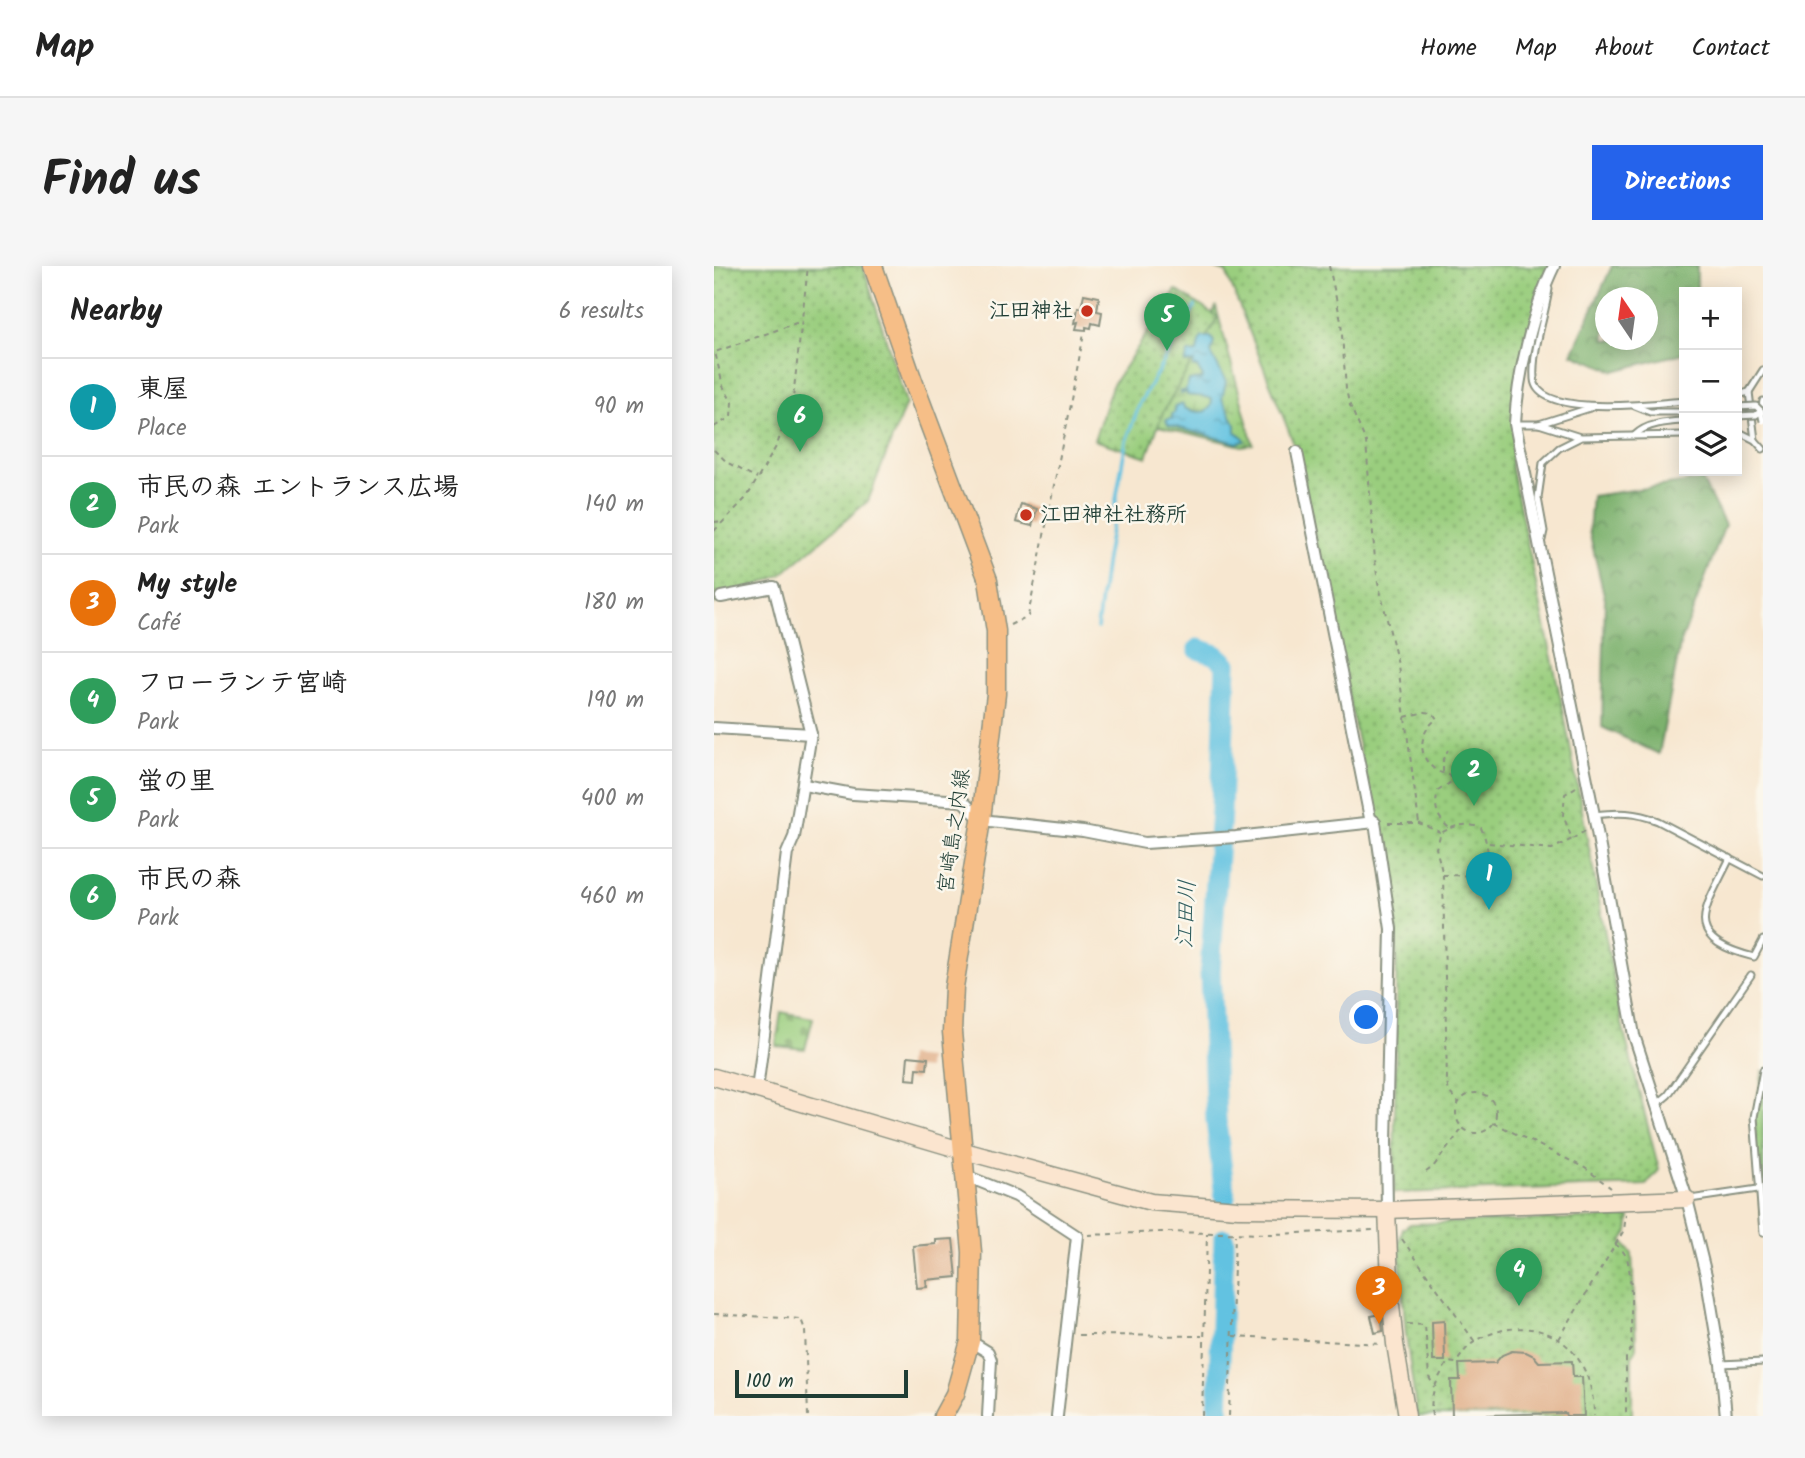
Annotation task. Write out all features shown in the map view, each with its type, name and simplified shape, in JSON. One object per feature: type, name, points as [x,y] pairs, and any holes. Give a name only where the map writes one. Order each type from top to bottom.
[{"type":"main road","name":"宮崎島之内線","points":[[873,266],[988,580],[996,631],[996,694],[981,820],[954,988],[952,1032],[972,1252],[970,1341],[955,1394],[943,1416]]},
{"type":"street","points":[[1552,269],[1531,329],[1516,398],[1515,424],[1594,815],[1634,1035],[1687,1199],[1706,1275],[1721,1364],[1726,1416]]},
{"type":"street","points":[[1297,452],[1370,818],[1375,822],[1391,929],[1385,1142],[1387,1210],[1392,1230],[1395,1344],[1407,1416]]},
{"type":"street","points":[[721,597],[774,587],[811,734],[794,837],[787,853],[757,1090]]},
{"type":"street","points":[[714,728],[811,734]]},
{"type":"street","points":[[804,785],[853,794],[963,801],[981,820],[1083,831],[1145,843],[1236,837],[1375,822]]},
{"type":"street","points":[[714,1077],[964,1151],[1152,1202],[1238,1209],[1387,1210],[1687,1199]]},
{"type":"street","points":[[966,1176],[1016,1196],[1077,1236],[1057,1416]]},
{"type":"street","points":[[970,1341],[988,1352],[990,1360],[988,1416]]},
{"type":"lane","points":[[1552,269],[1538,339],[1534,382],[1542,394],[1560,402],[1595,406],[1679,401]]},
{"type":"lane","points":[[1755,440],[1749,392],[1763,370]]},
{"type":"lane","points":[[1742,394],[1749,392]]},
{"type":"lane","points":[[1763,401],[1763,421]]},
{"type":"lane","points":[[1632,404],[1650,412],[1679,412]]},
{"type":"lane","points":[[1515,424],[1539,424],[1595,406]]},
{"type":"lane","points":[[1742,407],[1756,406],[1761,411]]},
{"type":"lane","points":[[1742,416],[1756,415],[1761,411]]},
{"type":"lane","points":[[1634,436],[1640,429],[1652,425],[1679,422]]},
{"type":"lane","points":[[1539,424],[1581,438],[1679,435]]},
{"type":"lane","points":[[1742,434],[1755,440],[1763,449]]},
{"type":"lane","points":[[1539,547],[1544,531],[1538,498],[1543,463],[1559,448],[1581,438]]},
{"type":"lane","points":[[1594,815],[1622,811],[1641,814],[1763,876]]},
{"type":"lane","points":[[1730,858],[1706,907],[1703,920],[1706,932],[1716,943],[1729,951],[1754,957],[1763,940]]},
{"type":"lane","points":[[1656,1106],[1668,1095],[1751,975]]},
{"type":"lane","points":[[1763,1070],[1754,1117],[1763,1233]]},
{"type":"lane","points":[[1687,1199],[1758,1189]]},
{"type":"lane","points":[[1721,1364],[1763,1362]]},
{"type":"path","points":[[714,531],[747,497],[777,445],[793,398],[808,266]]},
{"type":"path","points":[[1329,266],[1341,321],[1346,389],[1349,403],[1366,442],[1376,570],[1398,665],[1419,823]]},
{"type":"path","points":[[714,427],[731,417],[733,402],[723,386],[714,352],[802,321]]},
{"type":"path","points":[[996,631],[1028,616],[1084,334]]},
{"type":"path","points":[[714,450],[728,463],[757,478]]},
{"type":"path","points":[[714,522],[724,521]]},
{"type":"path","points":[[1405,717],[1425,712],[1433,713],[1437,719],[1430,723],[1422,736],[1422,751],[1430,765],[1438,772],[1451,776],[1451,782],[1438,791],[1435,805],[1438,818],[1449,828]]},
{"type":"path","points":[[1443,773],[1443,759],[1448,750]]},
{"type":"path","points":[[1572,839],[1563,815],[1565,794],[1576,786]]},
{"type":"path","points":[[1375,822],[1419,823],[1441,833]]},
{"type":"path","points":[[1443,875],[1475,875],[1484,866],[1489,856],[1488,843],[1481,828],[1468,824],[1455,825],[1441,833],[1436,848],[1443,875],[1447,1083],[1449,1092],[1459,1103]]},
{"type":"path","points":[[1488,843],[1552,849],[1586,831]]},
{"type":"path","points":[[1472,1094],[1489,1097],[1496,1113],[1494,1123],[1487,1131],[1473,1134],[1463,1128],[1457,1116],[1459,1103],[1463,1097],[1472,1094]]},
{"type":"path","points":[[1494,1123],[1585,1168],[1612,1189]]},
{"type":"path","points":[[1426,1171],[1433,1167],[1463,1128]]},
{"type":"path","points":[[1558,1339],[1624,1230],[1626,1214]]},
{"type":"path","points":[[1077,1236],[1392,1230],[1475,1342]]},
{"type":"path","points":[[1202,1416],[1207,1233]]},
{"type":"path","points":[[1229,1416],[1235,1234]]},
{"type":"path","points":[[1615,1244],[1622,1249],[1628,1260],[1632,1348],[1626,1356],[1626,1416]]},
{"type":"path","points":[[714,1314],[801,1319],[805,1330],[808,1416]]},
{"type":"path","points":[[1402,1324],[1425,1325],[1429,1377],[1434,1388]]},
{"type":"path","points":[[1432,1416],[1434,1388],[1448,1363],[1456,1363],[1475,1342],[1498,1331],[1516,1328],[1533,1329],[1558,1339],[1569,1348],[1585,1367],[1593,1392],[1594,1416]]},
{"type":"path","points":[[1067,1335],[1203,1336]]},
{"type":"path","points":[[1232,1336],[1395,1344]]},
{"type":"green space","points":[[714,266],[863,266],[906,403],[868,501],[781,575],[714,604]]},
{"type":"green space","points":[[1208,266],[1554,266],[1531,329],[1515,424],[1511,467],[1564,714],[1622,1024],[1659,1170],[1646,1185],[1394,1193],[1397,928],[1297,452],[1226,272]]},
{"type":"green space","points":[[1612,266],[1697,266],[1697,287],[1679,287],[1679,354],[1614,371],[1572,354],[1595,303],[1595,350],[1658,350],[1658,287],[1602,287]]},
{"type":"green space","points":[[1176,290],[1218,317],[1163,412],[1147,457],[1094,440],[1112,386]]},
{"type":"green space","points":[[1216,307],[1253,444],[1242,446],[1149,424],[1146,418]]},
{"type":"green space","points":[[1702,480],[1725,525],[1680,645],[1659,754],[1602,727],[1605,599],[1589,531],[1592,496]]},
{"type":"green space","points":[[781,1012],[813,1018],[805,1049],[776,1046]]},
{"type":"green space","points":[[1763,1070],[1763,1233],[1754,1117]]},
{"type":"green space","points":[[1630,1217],[1628,1232],[1622,1241],[1632,1254],[1636,1350],[1632,1356],[1632,1416],[1417,1416],[1406,1335],[1399,1242],[1403,1229],[1410,1224]]},
{"type":"water","points":[[1202,337],[1211,337],[1214,342],[1211,353],[1226,382],[1222,399],[1236,425],[1236,432],[1245,441],[1237,443],[1168,425],[1166,420],[1172,418],[1174,407],[1183,404],[1184,408],[1201,412],[1209,409],[1211,405],[1212,400],[1209,398],[1187,395],[1187,392],[1181,394],[1189,381],[1203,377],[1197,367],[1193,367],[1194,362],[1185,363],[1188,353],[1197,352]]},
{"type":"building","name":"江田神社","points":[[1084,294],[1099,297],[1097,311],[1102,312],[1100,325],[1092,323],[1091,328],[1086,327],[1086,330],[1076,329],[1078,322],[1075,323]]},
{"type":"building","name":"江田神社社務所","points":[[1021,504],[1037,509],[1032,526],[1016,522]]},
{"type":"building","points":[[908,1056],[928,1058],[927,1069],[917,1068],[916,1080],[906,1079]]},
{"type":"building","points":[[953,1239],[957,1277],[926,1280],[927,1287],[917,1288],[913,1246]]},
{"type":"building","points":[[1381,1314],[1383,1331],[1375,1333],[1371,1316]]},
{"type":"building","points":[[1444,1321],[1445,1361],[1433,1361],[1432,1322]]},
{"type":"building","points":[[1512,1351],[1526,1352],[1539,1362],[1572,1361],[1573,1377],[1582,1377],[1584,1416],[1566,1416],[1565,1413],[1452,1416],[1451,1380],[1460,1380],[1459,1364],[1495,1363],[1502,1355]]},
{"type":"waterway","points":[[1097,628],[1126,441],[1140,403],[1195,306]]},
{"type":"waterway","name":"江田川","points":[[1198,649],[1216,655],[1226,664],[1221,811],[1210,971],[1216,1120],[1225,1198]]},
{"type":"waterway","name":"江田川","points":[[1218,1416],[1224,1239]]},
{"type":"place","name":"江田神社","points":[[1087,311]]},
{"type":"place","name":"蛍の里","points":[[1167,351]]},
{"type":"place","name":"市民の森","points":[[800,452]]},
{"type":"place","name":"江田神社社務所","points":[[1026,515]]},
{"type":"place","name":"市民の森 エントランス広場","points":[[1474,806]]},
{"type":"place","name":"東屋","points":[[1489,910]]},
{"type":"place","name":"フローランテ宮崎","points":[[1519,1306]]},
{"type":"place","name":"My style","points":[[1379,1324]]}]
